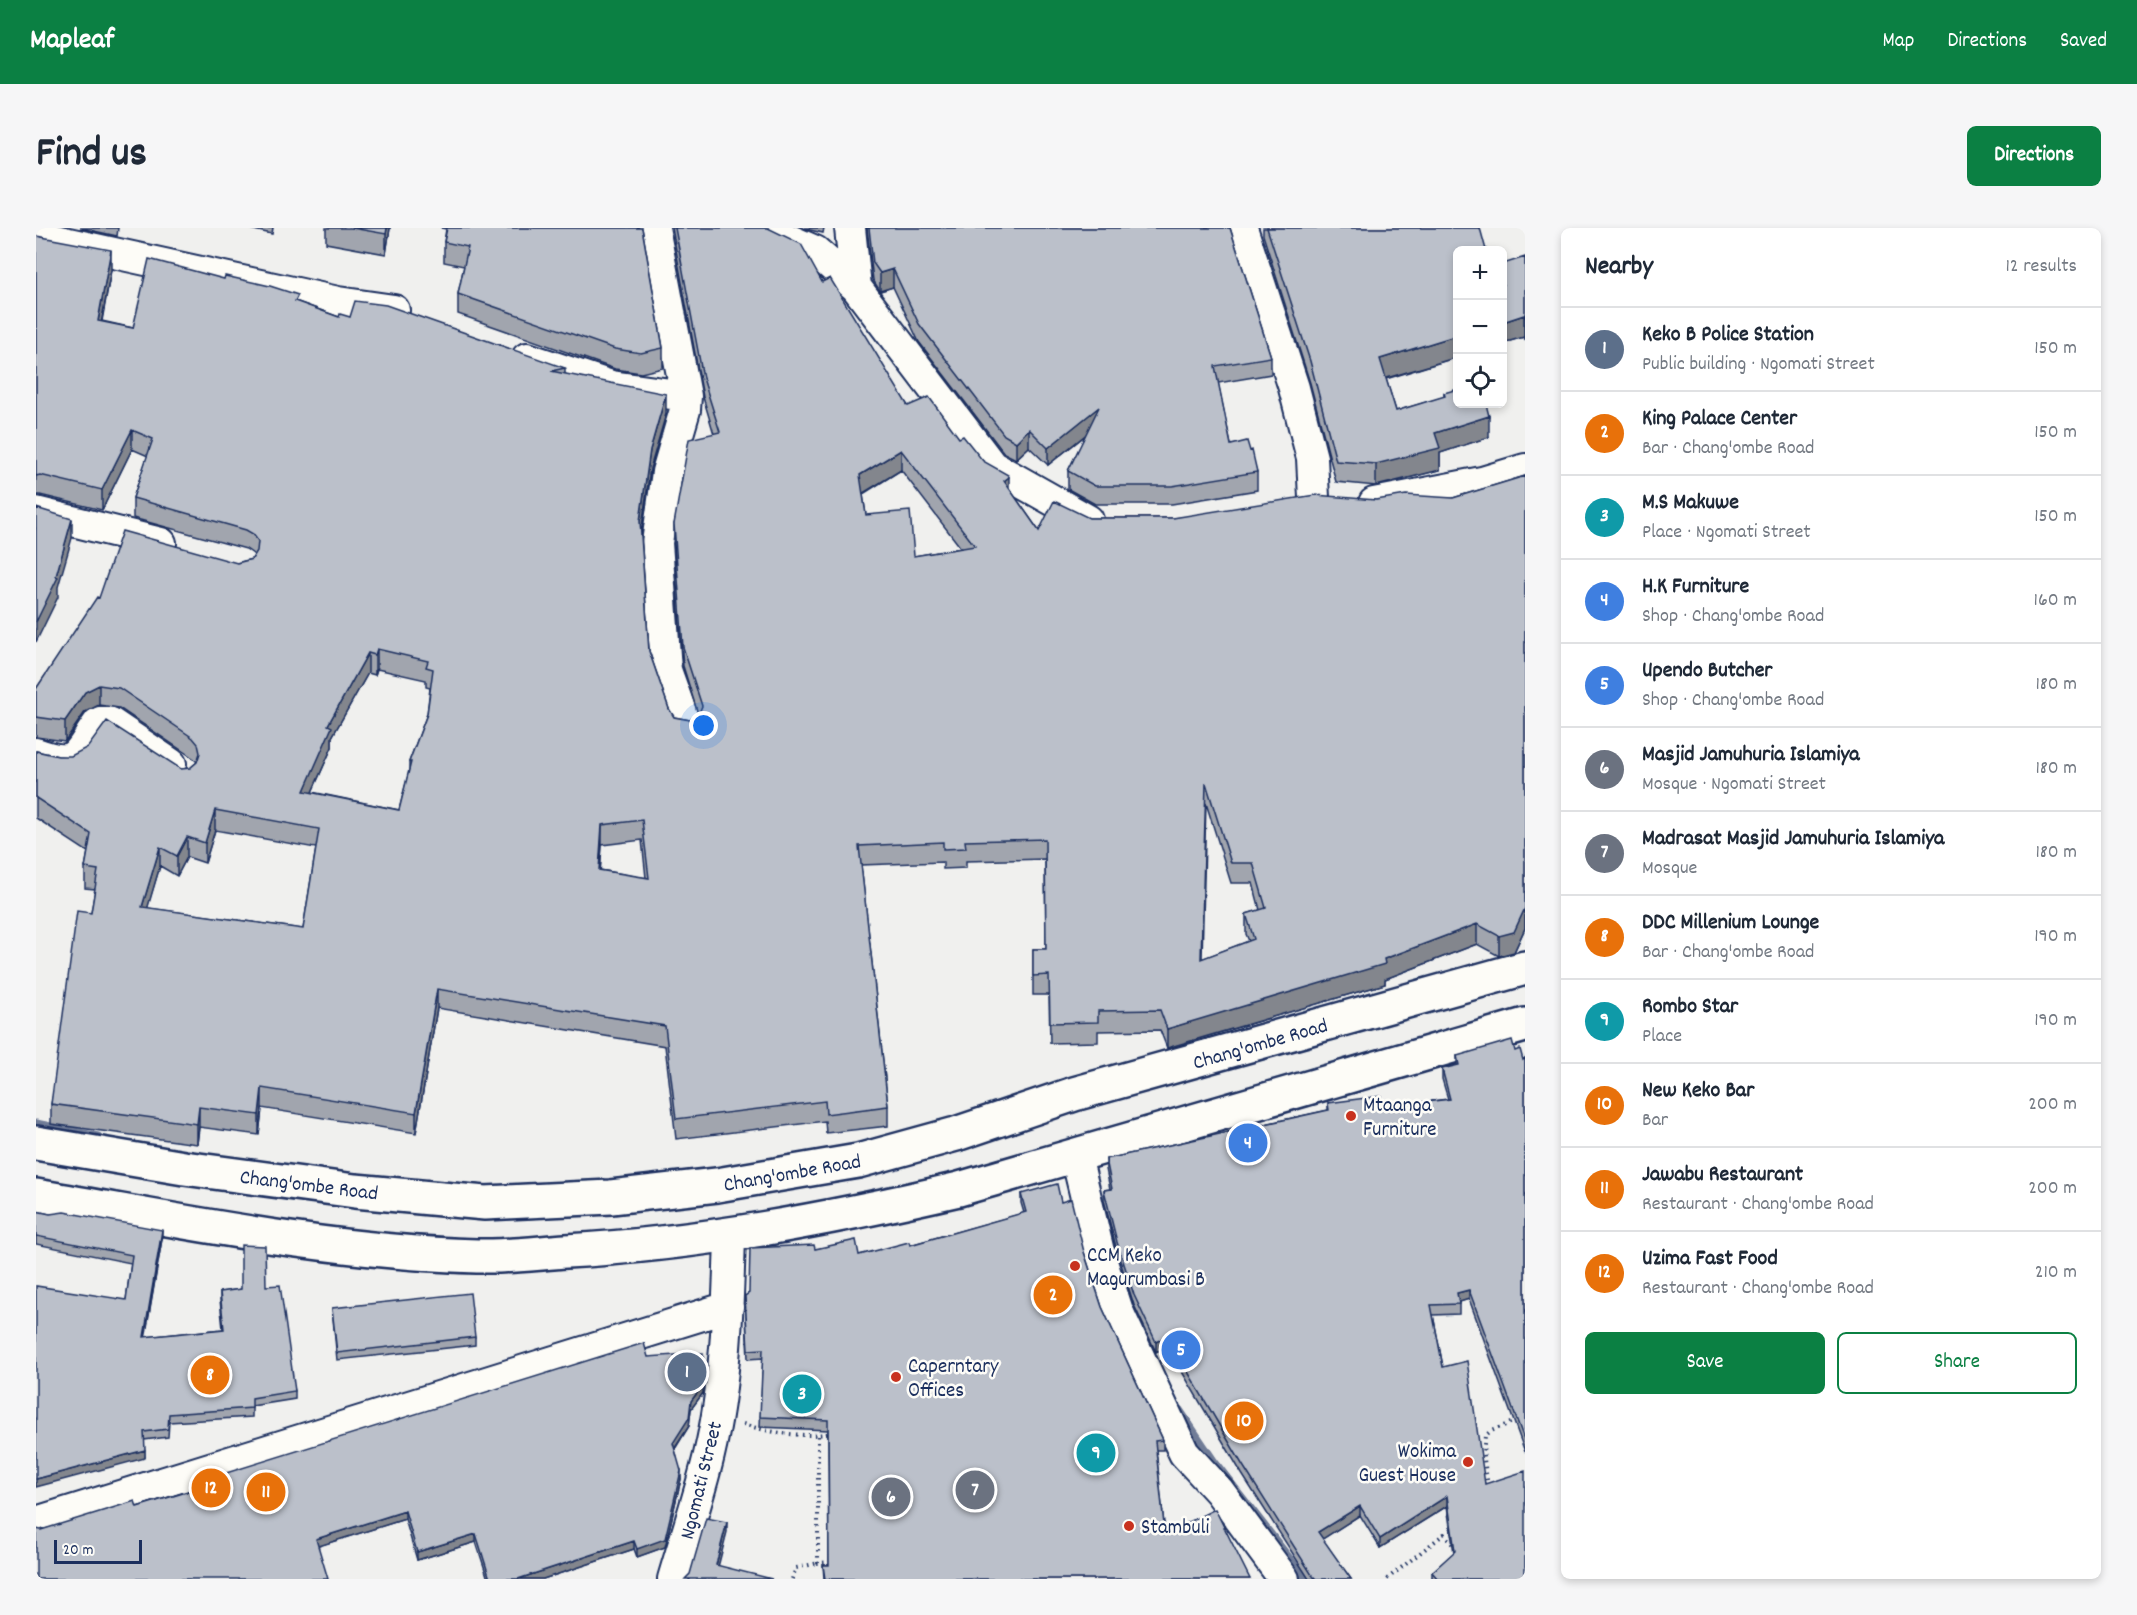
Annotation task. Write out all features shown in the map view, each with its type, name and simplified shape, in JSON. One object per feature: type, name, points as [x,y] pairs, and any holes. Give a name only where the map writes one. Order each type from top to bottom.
[{"type":"main road","name":"Chang'ombe Road","points":[[36,1143],[184,1168],[355,1191],[485,1203],[611,1197],[717,1185],[858,1161],[956,1134],[1074,1094],[1525,968]]},
{"type":"main road","points":[[36,1196],[353,1248],[478,1256],[614,1248],[730,1236],[890,1205],[959,1189],[1525,1025]]},
{"type":"street","points":[[654,228],[686,396],[686,410],[667,471],[657,543],[666,670],[685,723]]},
{"type":"street","points":[[762,228],[815,251],[856,286],[992,466],[1090,521],[1113,521]]},
{"type":"street","points":[[1242,228],[1299,408],[1312,458],[1302,500],[1377,503],[1482,482],[1525,469]]},
{"type":"street","points":[[815,251],[850,231],[856,286]]},
{"type":"street","points":[[36,236],[338,302],[390,308],[423,320]]},
{"type":"street","points":[[497,347],[611,386],[686,396]]},
{"type":"street","points":[[36,512],[188,550]]},
{"type":"street","points":[[36,753],[52,759],[71,759],[77,756],[99,722],[109,722],[183,772]]},
{"type":"street","points":[[1076,1156],[1100,1256],[1118,1311],[1184,1453],[1219,1491],[1284,1579]]},
{"type":"street","name":"Ngomati Street","points":[[673,1579],[709,1456],[717,1416],[728,1307],[730,1236]]},
{"type":"street","points":[[36,1522],[728,1307]]},
{"type":"path","points":[[717,1416],[757,1429],[818,1436],[841,1432]]},
{"type":"path","points":[[1489,1493],[1483,1453],[1485,1436],[1491,1431],[1525,1417]]},
{"type":"path","points":[[818,1436],[818,1563]]},
{"type":"path","points":[[1387,1579],[1444,1534],[1454,1546],[1461,1545]]},
{"type":"path","points":[[792,1579],[796,1568],[818,1563],[840,1562]]},
{"type":"building","points":[[352,228],[387,228],[386,234]]},
{"type":"building","points":[[447,228],[642,228],[663,348],[641,353],[615,349],[458,294],[468,247],[444,242]]},
{"type":"building","points":[[675,228],[768,228],[801,244],[822,282],[830,278],[908,406],[929,397],[959,438],[963,436],[983,461],[1008,475],[1009,477],[1004,481],[1039,531],[1054,501],[1089,518],[1173,518],[1315,495],[1376,500],[1406,495],[1453,498],[1525,476],[1525,908],[1514,932],[1499,936],[1477,924],[1384,959],[1385,964],[1167,1029],[1160,1010],[1098,1011],[1098,1022],[1050,1023],[1049,975],[1033,976],[1033,949],[1046,949],[1045,839],[965,841],[966,848],[943,849],[943,842],[859,846],[888,1106],[826,1114],[825,1101],[676,1119],[665,1026],[437,989],[416,1113],[262,1088],[259,1115],[199,1107],[197,1124],[51,1104],[77,911],[91,913],[98,870],[85,868],[91,834],[36,798],[36,751],[58,756],[71,756],[88,747],[107,721],[181,769],[190,768],[197,762],[200,753],[198,744],[193,738],[119,688],[99,685],[85,692],[65,721],[36,717],[36,689],[97,597],[99,598],[122,531],[237,563],[252,559],[257,551],[258,541],[246,530],[133,498],[153,439],[132,430],[102,490],[40,475],[36,476],[36,236],[111,250],[98,321],[133,328],[149,259],[224,279],[225,276],[270,286],[298,295],[295,301],[339,317],[340,314],[350,317],[355,301],[386,305],[565,368],[551,371],[666,394],[650,450],[640,521],[649,651],[669,709],[674,717],[690,720],[698,715],[702,706],[683,647],[674,524],[689,439],[720,432],[703,378]],"holes":[[[901,450],[975,546],[914,556],[910,511],[866,515],[860,475]],[[377,649],[428,661],[426,667],[433,669],[427,714],[409,762],[411,762],[399,810],[304,791],[332,727],[328,725],[368,653],[375,655]],[[1206,783],[1231,863],[1253,863],[1266,908],[1246,914],[1254,939],[1201,959]],[[215,810],[319,829],[303,929],[142,907],[160,847],[177,856],[187,837],[205,843]],[[642,820],[649,878],[599,870],[602,825]]]},
{"type":"building","points":[[869,228],[1230,228],[1271,357],[1215,366],[1231,445],[1247,441],[1250,451],[1252,450],[1257,472],[1172,486],[1095,486],[1068,471],[1099,407],[1048,448],[1029,429],[1016,442],[1004,435],[919,324],[893,269],[880,273],[873,263]]},
{"type":"building","points":[[1267,228],[1480,228],[1485,246],[1453,246],[1453,337],[1380,359],[1396,411],[1445,396],[1444,393],[1453,390],[1453,408],[1487,408],[1489,416],[1435,433],[1440,448],[1376,464],[1336,461],[1310,361]]},
{"type":"building","points":[[1525,257],[1525,318],[1524,315],[1507,321],[1507,263]]},
{"type":"building","points":[[36,508],[72,519],[56,576],[58,577],[36,622]]},
{"type":"building","points":[[1512,1040],[1515,1051],[1520,1049],[1523,1060],[1525,1058],[1525,1442],[1469,1290],[1457,1293],[1459,1304],[1431,1305],[1443,1367],[1467,1361],[1485,1484],[1525,1471],[1525,1579],[1438,1579],[1432,1572],[1455,1551],[1447,1496],[1380,1539],[1360,1506],[1318,1532],[1351,1579],[1316,1579],[1242,1464],[1167,1336],[1156,1342],[1134,1295],[1117,1242],[1104,1190],[1112,1189],[1106,1159],[1329,1110],[1328,1103],[1381,1096],[1382,1107],[1450,1099],[1442,1069],[1459,1065],[1457,1056]]},
{"type":"building","points":[[1057,1184],[1061,1202],[1071,1199],[1084,1252],[1102,1307],[1163,1440],[1155,1441],[1165,1534],[1215,1509],[1250,1579],[825,1579],[823,1565],[829,1565],[828,1420],[760,1417],[763,1349],[748,1350],[745,1296],[749,1293],[750,1248],[814,1245],[815,1249],[856,1240],[859,1255],[909,1242],[910,1245],[1026,1212],[1021,1194]]},
{"type":"building","points":[[36,1211],[50,1214],[64,1212],[162,1230],[144,1337],[224,1329],[220,1292],[241,1289],[241,1245],[265,1246],[266,1286],[280,1285],[295,1391],[252,1398],[252,1408],[169,1414],[168,1429],[144,1432],[145,1450],[36,1479],[36,1286],[126,1300],[132,1255],[36,1236]]},
{"type":"building","points":[[470,1293],[475,1337],[337,1353],[332,1308]]},
{"type":"building","points":[[644,1343],[648,1357],[703,1353],[703,1385],[691,1401],[689,1418],[673,1443],[681,1471],[665,1539],[637,1549],[634,1541],[518,1579],[490,1579],[476,1534],[417,1552],[405,1511],[316,1539],[328,1579],[36,1579],[36,1529],[41,1530],[135,1501],[137,1507],[193,1490],[191,1484]]},
{"type":"building","points":[[706,1518],[727,1522],[716,1565],[772,1579],[685,1579],[690,1574]]},
{"type":"waterway","points":[[36,1124],[98,1137]]},
{"type":"waterway","points":[[1106,1222],[1119,1250]]},
{"type":"waterway","points":[[1126,1274],[1131,1308]]},
{"type":"waterway","points":[[1179,1410],[1214,1462],[1305,1579]]},
{"type":"place","name":"Mtaanga Furniture","points":[[1351,1116]]},
{"type":"place","name":"H.K Furniture","points":[[1248,1143]]},
{"type":"place","name":"CCM Keko Magurumbasi B","points":[[1075,1266]]},
{"type":"place","name":"King Palace Center","points":[[1053,1295]]},
{"type":"place","name":"Upendo Butcher","points":[[1181,1350]]},
{"type":"place","name":"Keko B Police Station","points":[[687,1372]]},
{"type":"place","name":"DDC Millenium Lounge","points":[[210,1375]]},
{"type":"place","name":"Caperntary Offices","points":[[896,1377]]},
{"type":"place","name":"M.S Makuwe","points":[[802,1394]]},
{"type":"place","name":"New Keko Bar","points":[[1244,1421]]},
{"type":"place","name":"Rombo Star","points":[[1096,1453]]},
{"type":"place","name":"Wokima Guest House","points":[[1468,1462]]},
{"type":"place","name":"Uzima Fast Food","points":[[211,1488]]},
{"type":"place","name":"Madrasat Masjid Jamuhuria Islamiya","points":[[975,1490]]},
{"type":"place","name":"Jawabu Restaurant","points":[[266,1492]]},
{"type":"place","name":"Masjid Jamuhuria Islamiya","points":[[891,1497]]},
{"type":"place","name":"Stambuli","points":[[1129,1526]]}]
